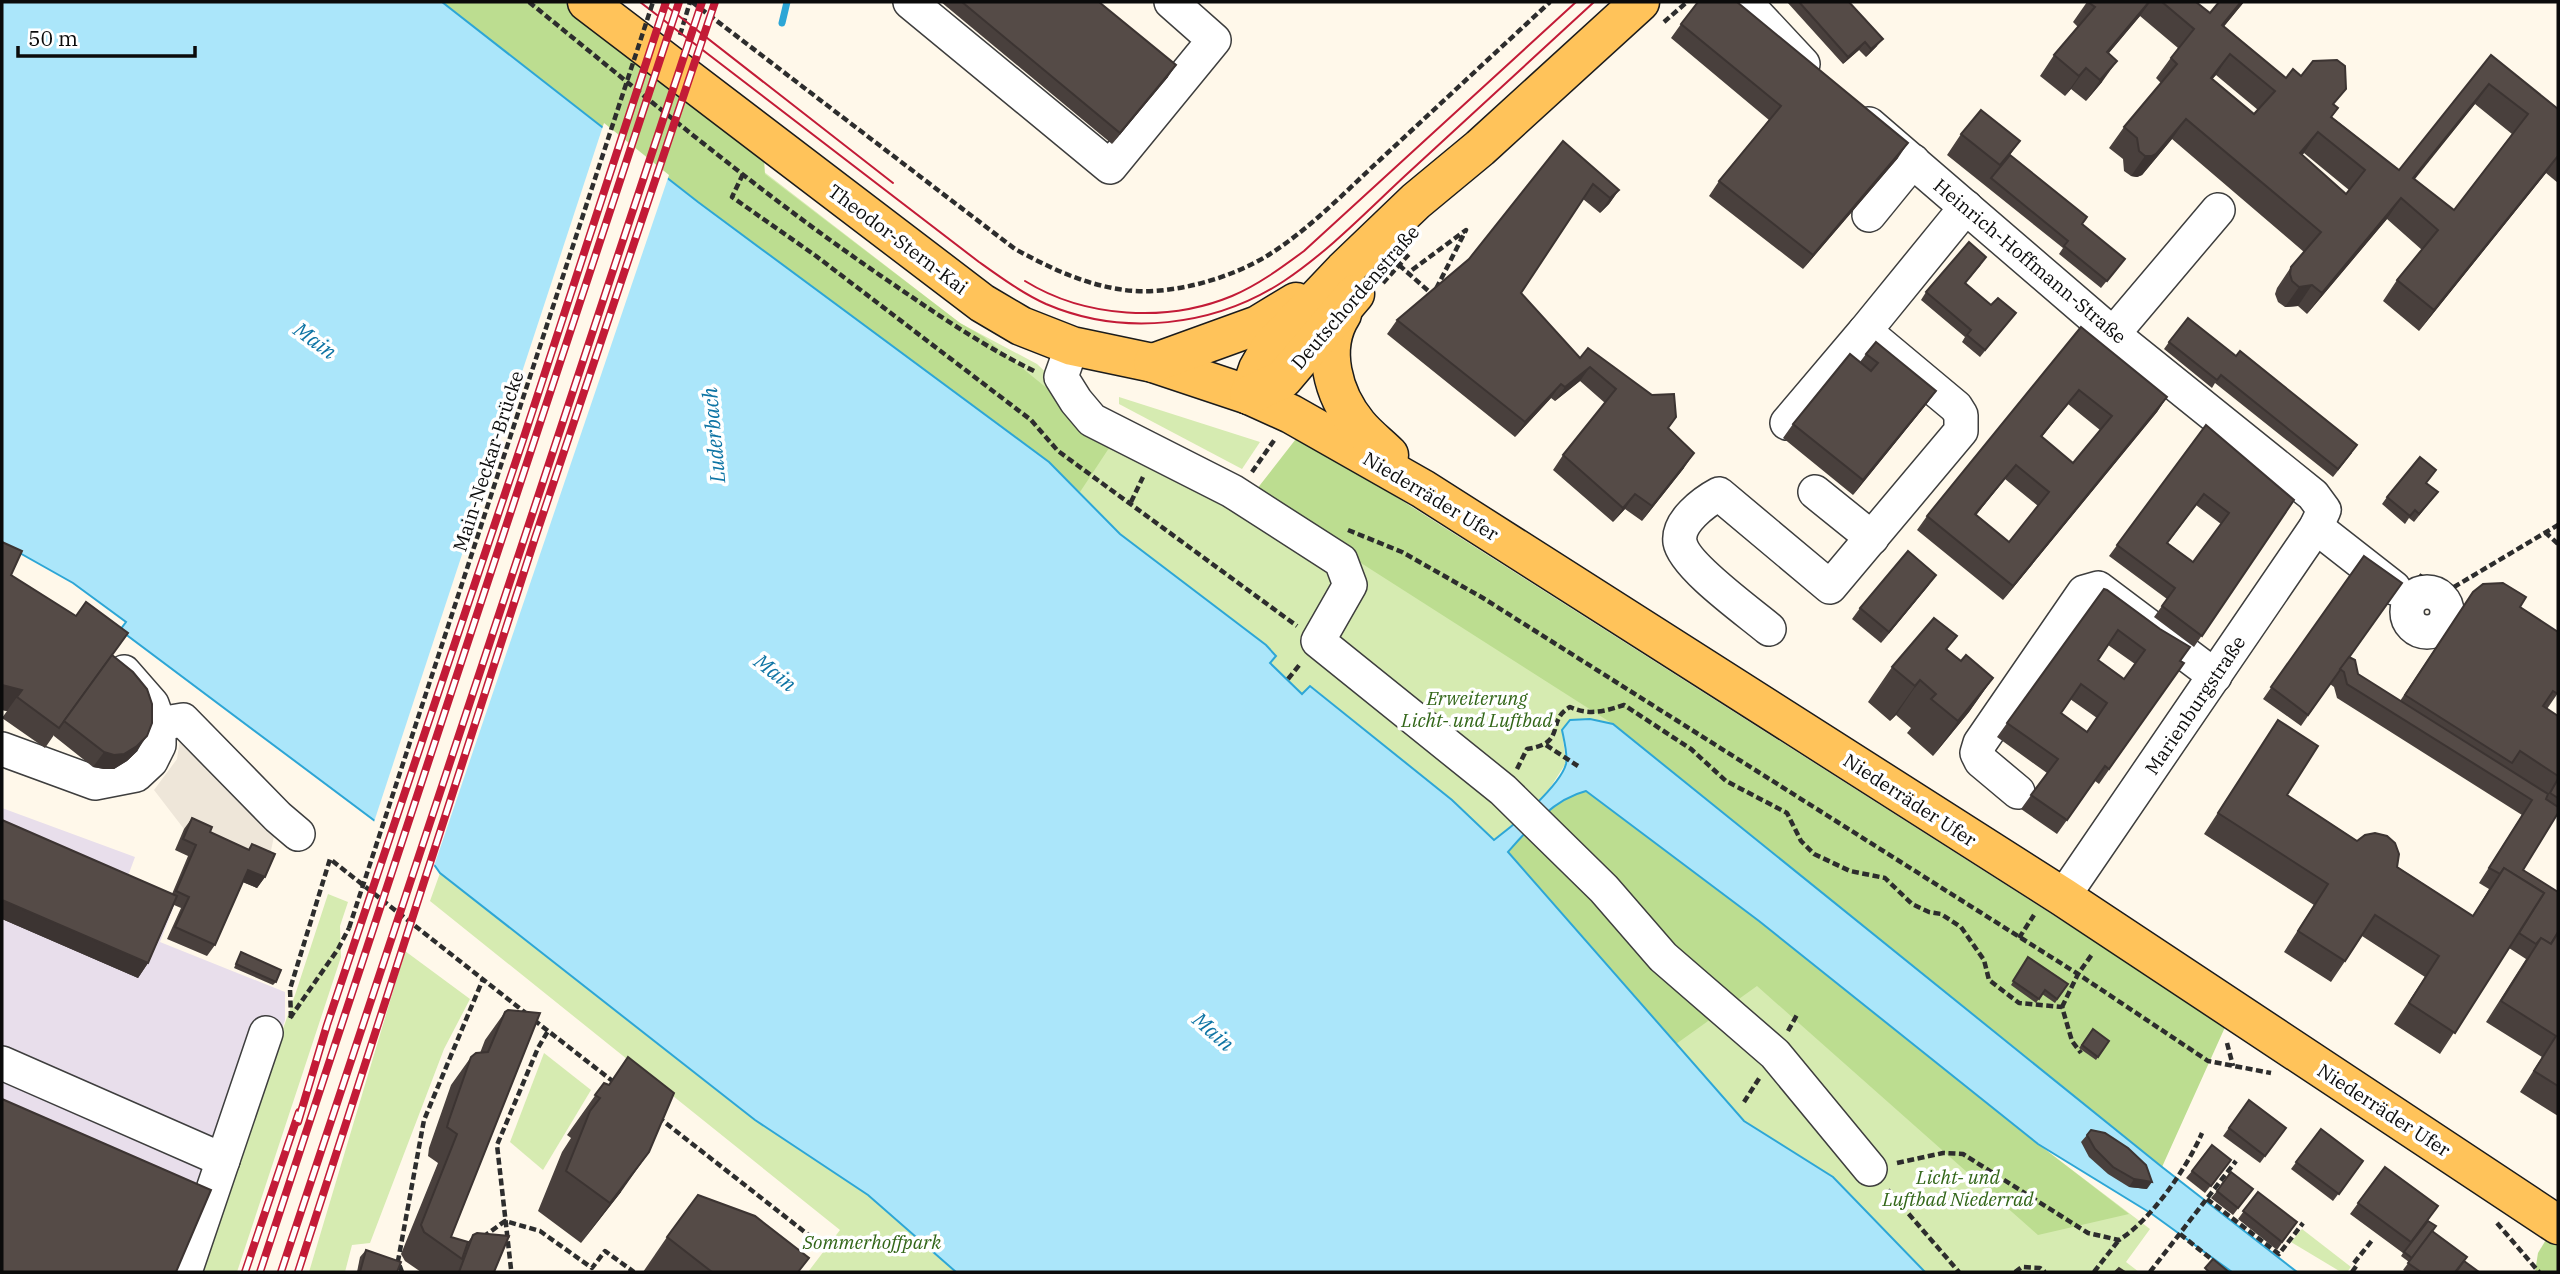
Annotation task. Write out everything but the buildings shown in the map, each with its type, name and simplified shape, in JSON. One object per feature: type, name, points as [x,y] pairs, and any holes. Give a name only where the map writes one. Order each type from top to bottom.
[{"type":"main road","name":"Theodor-Stern-Kai","points":[[587,2],[982,303],[1021,326],[1072,346],[1153,363],[1249,395]]},
{"type":"main road","name":"Deutschordenstraße","points":[[1249,395],[1283,379],[1348,284],[1426,216],[1480,148],[1640,2]]},
{"type":"main road","points":[[1153,363],[1258,325],[1289,308],[1348,284]]},
{"type":"main road","points":[[1348,284],[1330,351],[1333,375],[1342,402],[1357,425],[1423,489]]},
{"type":"main road","name":"Niederräder Ufer","points":[[1249,395],[1291,414],[1423,489],[2049,905],[2558,1225]]},
{"type":"street","points":[[910,2],[1111,167],[1214,40],[1171,2]]},
{"type":"street","name":"Heinrich-Hoffmann-Straße","points":[[1745,2],[1840,99],[2113,334],[2314,495],[2320,519],[2411,585]]},
{"type":"street","points":[[1869,215],[1913,161]]},
{"type":"street","points":[[1787,423],[1966,207]]},
{"type":"street","points":[[2113,334],[2218,210]]},
{"type":"street","points":[[1769,629],[1692,565],[1680,543],[1681,527],[1706,501],[1719,494],[1830,587],[1961,431],[1956,407],[1865,331]]},
{"type":"street","points":[[1072,346],[1061,377],[1076,401],[1092,419],[1232,491],[1341,561],[1349,585],[1318,641],[1511,797],[1604,889],[1663,957],[1775,1054],[1870,1169]]},
{"type":"street","points":[[1815,492],[1872,538]]},
{"type":"street","name":"Marienburgstraße","points":[[2049,905],[2215,676],[2320,519]]},
{"type":"street","points":[[2411,585],[2406,612],[2410,624],[2420,632],[2433,632],[2443,624],[2447,612],[2443,597]]},
{"type":"street","points":[[2018,792],[1981,761],[1976,753],[1980,743],[2084,592],[2098,588],[2215,676]]},
{"type":"street","points":[[2,749],[95,783],[135,775],[151,761],[159,745],[159,724],[152,704],[133,680],[109,660]]},
{"type":"street","points":[[159,724],[183,720],[298,834]]},
{"type":"street","points":[[185,1272],[266,1033]]},
{"type":"street","points":[[2,1063],[223,1160]]},
{"type":"path","points":[[529,2],[835,245],[948,322]]},
{"type":"path","name":"Main-Neckar-Brücke","points":[[483,979],[330,859],[290,989],[290,1018],[338,949],[349,928],[653,2]]},
{"type":"path","points":[[678,43],[690,2]]},
{"type":"path","points":[[743,174],[732,197],[816,256],[1031,420],[1058,451],[1318,641],[1288,679]]},
{"type":"path","points":[[1399,265],[1408,273],[1433,295],[1466,230],[1408,273]]},
{"type":"path","points":[[1245,481],[1280,433]]},
{"type":"path","points":[[1131,502],[1146,471]]},
{"type":"path","points":[[2411,585],[2443,597],[2558,525]]},
{"type":"path","points":[[1337,526],[1402,552],[1483,598],[2019,937],[2208,1061],[2233,1066]]},
{"type":"path","points":[[2545,532],[2558,544]]},
{"type":"path","points":[[1511,797],[1527,750],[1551,741],[1560,716],[1568,708],[1585,713],[1602,712],[1625,705],[1691,749],[1726,781],[1787,813],[1801,841],[1814,854],[1850,871],[1885,878],[1912,904],[1941,914],[1961,928],[1984,960],[1990,980],[2019,1003],[2062,1007]]},
{"type":"path","points":[[1545,745],[1578,766]]},
{"type":"path","points":[[2019,937],[2049,905]]},
{"type":"path","points":[[2078,975],[2062,1007],[2072,1041],[2081,1054]]},
{"type":"path","points":[[402,1272],[398,1261],[424,1120],[483,979],[623,1089]]},
{"type":"path","points":[[511,1269],[496,1145],[548,1031]]},
{"type":"path","points":[[655,1114],[815,1240]]},
{"type":"path","points":[[2094,1272],[2119,1240],[2135,1230],[2181,1172],[2194,1153],[2202,1133]]},
{"type":"path","points":[[1959,1272],[1870,1169],[1943,1153],[1963,1154],[2088,1233],[2119,1240]]},
{"type":"path","points":[[2150,1272],[2236,1161]]},
{"type":"path","points":[[2206,1200],[2279,1254],[2303,1223]]},
{"type":"path","points":[[473,1245],[505,1221]]},
{"type":"path","points":[[505,1221],[540,1231],[592,1268],[605,1251],[634,1272]]},
{"type":"path","points":[[2180,1234],[2210,1258]]},
{"type":"path","points":[[2352,1272],[2373,1240]]},
{"type":"path","points":[[2015,1272],[2022,1267],[2040,1268],[2045,1272]]},
{"type":"shaded area","points":[[183,720],[278,817],[268,865],[184,829],[154,790],[177,759]]},
{"type":"shaded area","points":[[2,808],[135,857],[125,884],[174,906],[160,942],[285,992],[285,1020],[197,1272],[2,1272]]},
{"type":"green space","points":[[442,2],[565,2],[764,159],[765,174],[960,323],[984,337],[1113,442],[1080,492],[1049,462],[698,202]]},
{"type":"green space","name":"Erweiterung Licht- und Luftbad","points":[[724,141],[960,323],[1037,364],[1076,401],[1484,609],[2162,1167],[1613,724],[1562,731],[1566,763],[1531,810],[1494,840],[1452,800],[1311,686],[1303,694],[1270,663],[1275,656],[1120,534]]},
{"type":"green space","points":[[1119,397],[1260,442],[1242,469],[1119,404]]},
{"type":"green space","points":[[1299,435],[2226,1025],[2162,1167],[1613,724],[1253,494]]},
{"type":"green space","points":[[1586,791],[1759,921],[2129,1214],[2038,1235],[1757,986],[1676,1044],[1508,852],[1552,807]]},
{"type":"green space","name":"Licht- und Luftbad Niederrad","points":[[1508,852],[1759,921],[2038,1144],[2150,1229],[2126,1262],[2139,1272],[1925,1272],[1833,1177],[1744,1121]]},
{"type":"green space","name":"Sommerhoffpark","points":[[440,873],[755,1120],[868,1195],[956,1272],[808,1272],[840,1230],[430,901]]},
{"type":"green space","points":[[328,894],[348,902],[340,926],[341,957],[237,1272],[197,1272],[296,992]]},
{"type":"green space","points":[[405,951],[470,999],[444,1049],[370,1243],[352,1245],[345,1272],[309,1272]]},
{"type":"green space","points":[[544,1053],[591,1090],[543,1170],[510,1142]]},
{"type":"green space","points":[[2302,1229],[2351,1267],[2347,1272],[2341,1272],[2291,1242]]},
{"type":"green space","points":[[2547,1238],[2558,1245],[2558,1272],[2535,1272],[2538,1253]]},
{"type":"water","name":"Main","points":[[2,2],[442,2],[698,202],[1049,462],[1120,534],[1266,645],[1276,656],[1270,663],[1302,694],[1310,686],[1452,800],[1494,840],[1535,805],[1562,773],[1566,756],[1562,730],[1570,720],[1590,719],[1613,724],[2162,1167],[2297,1272],[2232,1272],[2152,1214],[2038,1144],[1759,921],[1586,791],[1553,807],[1533,824],[1508,852],[1744,1121],[1833,1177],[1925,1272],[956,1272],[868,1195],[755,1120],[440,873],[435,866],[120,630],[126,622],[73,583],[2,543]]},
{"type":"pier","points":[[604,123],[669,175],[433,869],[373,825]]},
{"type":"waterway","name":"Luderbach","points":[[782,23],[787,2]]},
{"type":"tram line","points":[[640,2],[979,262],[1028,295],[1075,314],[1106,321],[1137,323],[1168,322],[1228,309],[1257,297],[1284,281],[1348,230],[1594,2]]},
{"type":"tram line","points":[[661,2],[893,183]]},
{"type":"tram line","points":[[1025,281],[1074,303],[1127,312],[1181,310],[1207,305],[1242,292],[1304,251],[1576,2]]},
{"type":"railway","points":[[298,1122],[327,1025],[666,2]]},
{"type":"railway","points":[[260,1272],[679,2]]},
{"type":"railway","points":[[281,1272],[702,2]]},
{"type":"railway","points":[[298,1272],[535,538],[715,2]]},
{"type":"railway","points":[[245,1272],[299,1112]]}]
